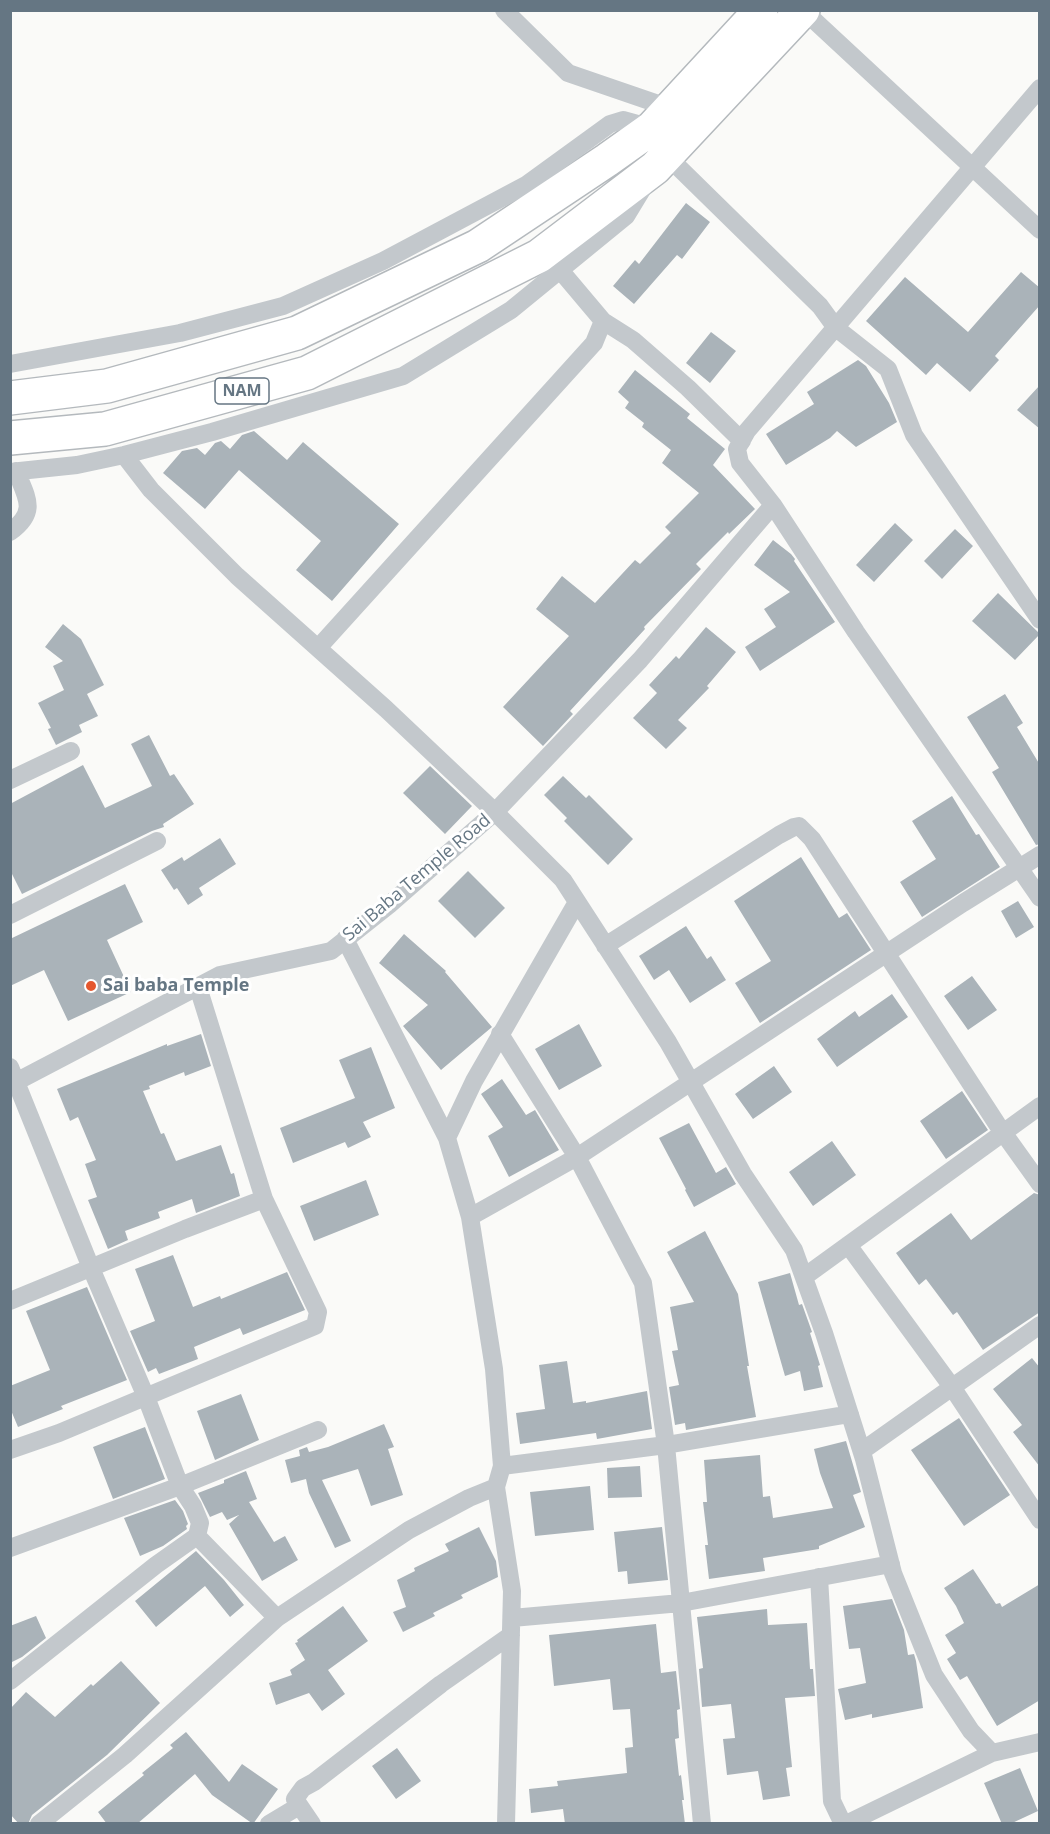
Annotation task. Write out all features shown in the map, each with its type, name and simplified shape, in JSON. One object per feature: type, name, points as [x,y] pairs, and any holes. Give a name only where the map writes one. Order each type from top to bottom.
[{"type":"highway","name":"NAM","points":[[10,398],[107,386],[297,333],[478,246],[607,160],[661,140],[761,10]]},
{"type":"highway","name":"NAM","points":[[10,438],[105,429],[307,373],[540,256],[661,140],[803,10]]},
{"type":"street","points":[[504,10],[568,73],[661,140],[820,306],[836,328],[888,369],[914,435],[1040,620]]},
{"type":"street","points":[[803,10],[1040,230]]},
{"type":"street","points":[[1040,88],[747,431],[737,449],[740,463],[773,505],[855,632],[1040,898]]},
{"type":"street","points":[[10,364],[180,333],[283,306],[383,261],[526,185],[610,124],[623,120],[661,140]]},
{"type":"street","points":[[10,532],[27,516],[29,503],[13,471],[77,465],[124,455],[212,432],[403,376],[511,310],[626,216],[661,140]]},
{"type":"street","points":[[560,270],[603,321],[633,340],[688,388],[742,441]]},
{"type":"street","points":[[318,648],[594,343],[603,321]]},
{"type":"street","points":[[124,455],[151,490],[237,576],[495,812],[563,880],[668,1042],[743,1174],[794,1250],[824,1333],[862,1451],[893,1573],[934,1675],[970,1731],[992,1753]]},
{"type":"street","name":"Sai Baba Temple Road","points":[[13,1078],[220,975],[330,951],[389,905],[495,812],[640,660],[773,505]]},
{"type":"street","points":[[10,780],[70,751]]},
{"type":"street","points":[[606,946],[779,835],[799,826],[812,838],[1003,1133],[1040,1184]]},
{"type":"street","points":[[10,915],[157,842]]},
{"type":"street","points":[[470,1217],[577,1157],[1040,855]]},
{"type":"street","points":[[447,1138],[474,1081],[577,902]]},
{"type":"street","points":[[345,939],[447,1138],[470,1217],[494,1369],[502,1466],[496,1487],[513,1592],[506,1824]]},
{"type":"street","points":[[10,1450],[59,1433],[315,1326],[318,1312],[264,1199],[198,987]]},
{"type":"street","points":[[500,1034],[577,1157],[643,1283],[666,1446],[702,1824]]},
{"type":"street","points":[[10,1681],[156,1565],[197,1536],[200,1523],[193,1506],[180,1486],[146,1397],[13,1078]]},
{"type":"street","points":[[804,1277],[1040,1106]]},
{"type":"street","points":[[10,1301],[264,1199]]},
{"type":"street","points":[[849,1245],[952,1387],[1040,1520]]},
{"type":"street","points":[[862,1451],[1040,1325]]},
{"type":"street","points":[[502,1466],[666,1446],[850,1414]]},
{"type":"street","points":[[10,1548],[180,1486],[318,1430]]},
{"type":"street","points":[[39,1824],[125,1755],[277,1618],[409,1530],[469,1498],[496,1487]]},
{"type":"street","points":[[197,1536],[277,1618]]},
{"type":"street","points":[[312,1824],[295,1799],[303,1788],[314,1782],[512,1627],[681,1603],[891,1564]]},
{"type":"street","points":[[819,1577],[832,1801],[844,1824],[992,1753],[1040,1742]]},
{"type":"street","points":[[268,1824],[299,1806]]},
{"type":"building","points":[[686,203],[710,222],[682,259],[677,255],[634,304],[613,286],[635,260],[639,264]]},
{"type":"building","points":[[1021,272],[1040,288],[1040,305],[995,356],[999,360],[970,392],[937,363],[926,375],[866,321],[905,277],[968,332]]},
{"type":"building","points":[[711,332],[736,351],[710,383],[686,363]]},
{"type":"building","points":[[858,360],[866,366],[889,403],[897,422],[856,447],[837,431],[830,438],[786,465],[766,434],[814,404],[807,392]]},
{"type":"building","points":[[635,370],[690,414],[687,418],[725,449],[713,465],[755,509],[696,564],[701,569],[644,627],[645,629],[570,711],[573,714],[543,746],[503,707],[569,636],[536,609],[562,576],[595,603],[635,560],[640,564],[671,533],[665,527],[699,493],[662,463],[671,450],[642,427],[644,423],[625,408],[629,402],[618,392]]},
{"type":"building","points":[[1040,385],[1040,429],[1017,410]]},
{"type":"building","points":[[254,431],[287,460],[303,442],[399,524],[332,601],[296,570],[321,541],[239,470],[205,509],[163,473],[182,451],[197,448],[205,455],[215,443],[221,441],[230,449],[242,435]]},
{"type":"building","points":[[895,523],[913,540],[874,582],[856,565]]},
{"type":"building","points":[[955,529],[973,546],[942,579],[924,561]]},
{"type":"building","points":[[773,540],[795,559],[794,561],[835,622],[760,671],[745,647],[776,627],[764,609],[790,592],[754,565]]},
{"type":"building","points":[[998,593],[1040,634],[1015,660],[972,621]]},
{"type":"building","points":[[63,624],[81,639],[104,685],[87,694],[98,716],[79,725],[82,732],[56,745],[48,729],[51,728],[38,703],[64,690],[53,666],[63,661],[45,647]]},
{"type":"building","points":[[706,627],[736,652],[707,686],[709,688],[678,720],[687,728],[666,749],[633,718],[657,693],[649,685],[676,656],[679,659]]},
{"type":"building","points":[[1005,694],[1023,723],[1017,727],[1040,765],[1040,844],[1036,845],[992,772],[999,768],[967,717]]},
{"type":"building","points":[[149,735],[170,776],[174,774],[194,804],[163,824],[164,827],[22,894],[10,870],[10,804],[83,765],[105,808],[152,786],[131,744]]},
{"type":"building","points":[[430,766],[472,806],[445,834],[403,793]]},
{"type":"building","points":[[563,776],[586,798],[589,795],[633,839],[608,865],[564,821],[567,818],[544,795]]},
{"type":"building","points":[[952,796],[976,835],[979,834],[1000,867],[922,917],[900,882],[936,859],[912,821]]},
{"type":"building","points":[[220,838],[236,864],[199,888],[203,895],[188,905],[177,888],[174,890],[161,870],[182,857],[184,861]]},
{"type":"building","points":[[801,857],[839,918],[847,913],[871,950],[760,1023],[735,983],[771,961],[734,901]]},
{"type":"building","points":[[468,871],[505,908],[475,938],[438,901]]},
{"type":"building","points":[[125,884],[143,922],[107,940],[131,992],[68,1021],[44,970],[10,986],[10,939]]},
{"type":"building","points":[[1018,901],[1034,927],[1016,938],[1001,911]]},
{"type":"building","points":[[686,926],[707,959],[711,956],[726,980],[690,1003],[669,970],[654,980],[639,956]]},
{"type":"building","points":[[404,934],[446,971],[492,1027],[441,1070],[403,1026],[428,1005],[379,963]]},
{"type":"building","points":[[972,976],[997,1010],[968,1030],[944,996]]},
{"type":"building","points":[[892,994],[908,1017],[837,1067],[817,1039],[855,1011],[859,1017]]},
{"type":"building","points":[[579,1024],[602,1066],[559,1090],[535,1049]]},
{"type":"building","points":[[201,1034],[211,1066],[185,1076],[184,1072],[149,1086],[150,1089],[143,1091],[161,1134],[164,1133],[176,1161],[221,1145],[231,1174],[234,1173],[240,1196],[196,1213],[192,1199],[158,1212],[160,1218],[125,1231],[128,1240],[108,1249],[88,1200],[97,1197],[85,1164],[96,1160],[78,1117],[70,1121],[57,1089],[167,1044],[167,1046]]},
{"type":"building","points":[[371,1047],[395,1108],[363,1122],[371,1137],[348,1148],[345,1142],[293,1163],[280,1128],[355,1098],[339,1060]]},
{"type":"building","points":[[774,1066],[792,1092],[753,1119],[735,1094]]},
{"type":"building","points":[[502,1079],[526,1115],[535,1110],[559,1150],[509,1177],[488,1136],[503,1127],[481,1094]]},
{"type":"building","points":[[962,1091],[988,1130],[946,1159],[920,1121]]},
{"type":"building","points":[[689,1123],[716,1173],[726,1167],[736,1184],[694,1207],[659,1138]]},
{"type":"building","points":[[832,1141],[856,1175],[813,1206],[789,1172]]},
{"type":"building","points":[[366,1180],[379,1215],[314,1241],[300,1206]]},
{"type":"building","points":[[1034,1193],[1040,1195],[1040,1312],[983,1350],[957,1312],[953,1315],[926,1279],[919,1285],[896,1253],[951,1213],[971,1240]]},
{"type":"building","points":[[705,1231],[738,1294],[756,1417],[686,1430],[685,1423],[675,1425],[669,1387],[679,1385],[672,1351],[678,1350],[670,1307],[694,1302],[667,1252]]},
{"type":"building","points":[[173,1255],[193,1307],[220,1296],[221,1299],[287,1272],[305,1310],[243,1335],[240,1328],[194,1347],[198,1359],[159,1374],[156,1368],[148,1372],[130,1331],[155,1321],[135,1269]]},
{"type":"building","points":[[790,1273],[799,1305],[802,1304],[812,1332],[810,1333],[820,1365],[818,1366],[823,1387],[804,1391],[800,1371],[785,1376],[758,1282]]},
{"type":"building","points":[[87,1287],[127,1380],[61,1406],[63,1409],[18,1427],[10,1408],[10,1386],[50,1370],[26,1311]]},
{"type":"building","points":[[1032,1358],[1040,1368],[1040,1467],[1013,1432],[1022,1425],[993,1389]]},
{"type":"building","points":[[567,1361],[573,1403],[586,1401],[586,1403],[647,1391],[652,1429],[597,1439],[596,1433],[520,1444],[516,1413],[545,1409],[539,1365]]},
{"type":"building","points":[[241,1394],[259,1440],[215,1460],[197,1411]]},
{"type":"building","points":[[959,1418],[1010,1495],[964,1526],[911,1450]]},
{"type":"building","points":[[384,1424],[394,1447],[388,1449],[403,1495],[371,1506],[358,1469],[322,1480],[351,1541],[335,1548],[309,1493],[306,1479],[291,1483],[285,1460],[300,1456],[299,1450],[307,1447],[309,1452],[328,1447]]},
{"type":"building","points":[[145,1427],[165,1479],[113,1499],[93,1447]]},
{"type":"building","points":[[846,1441],[861,1492],[853,1495],[865,1527],[819,1546],[819,1549],[763,1558],[765,1571],[709,1579],[703,1502],[707,1502],[704,1460],[760,1455],[763,1497],[770,1496],[773,1518],[833,1508],[814,1449]]},
{"type":"building","points":[[640,1466],[642,1497],[608,1498],[607,1468]]},
{"type":"building","points":[[246,1471],[257,1499],[249,1502],[274,1542],[285,1536],[298,1560],[262,1581],[229,1524],[239,1515],[227,1520],[222,1512],[210,1517],[198,1493]]},
{"type":"building","points":[[590,1486],[594,1530],[535,1536],[530,1492]]},
{"type":"building","points":[[175,1500],[183,1511],[188,1524],[187,1529],[163,1546],[140,1556],[124,1518]]},
{"type":"building","points":[[479,1527],[496,1561],[498,1577],[461,1595],[463,1598],[433,1613],[435,1616],[403,1632],[393,1612],[406,1607],[397,1580],[415,1571],[414,1568],[449,1551],[445,1544]]},
{"type":"building","points":[[662,1527],[668,1580],[628,1584],[627,1571],[618,1572],[614,1532]]},
{"type":"building","points":[[196,1551],[244,1605],[230,1617],[205,1586],[156,1627],[135,1601]]},
{"type":"building","points":[[973,1569],[996,1604],[1000,1603],[1002,1607],[1040,1584],[1040,1700],[997,1726],[967,1676],[960,1680],[947,1659],[956,1653],[945,1635],[964,1623],[944,1588]]},
{"type":"building","points":[[892,1599],[904,1630],[908,1655],[914,1654],[916,1661],[923,1708],[872,1718],[872,1714],[845,1720],[838,1689],[866,1683],[860,1648],[849,1649],[843,1606]]},
{"type":"building","points":[[343,1606],[368,1641],[328,1670],[345,1694],[322,1711],[309,1693],[276,1705],[269,1683],[292,1675],[290,1670],[305,1660],[295,1643],[298,1642],[297,1640]]},
{"type":"building","points":[[767,1609],[768,1625],[807,1623],[810,1669],[813,1669],[815,1696],[785,1698],[792,1767],[786,1768],[790,1796],[763,1800],[758,1771],[727,1775],[723,1739],[735,1738],[731,1704],[702,1707],[699,1669],[703,1668],[697,1617]]},
{"type":"building","points":[[36,1616],[46,1638],[22,1657],[10,1663],[10,1626]]},
{"type":"building","points":[[656,1624],[661,1673],[676,1671],[680,1709],[677,1710],[679,1738],[675,1739],[684,1800],[682,1800],[685,1824],[565,1824],[563,1809],[531,1813],[529,1789],[558,1786],[557,1781],[627,1773],[625,1748],[633,1747],[630,1709],[613,1710],[610,1679],[554,1686],[549,1635]]},
{"type":"building","points":[[121,1661],[160,1703],[107,1755],[32,1815],[28,1824],[19,1824],[10,1814],[10,1709],[26,1692],[55,1717],[91,1684],[93,1686]]},
{"type":"building","points":[[186,1732],[229,1782],[242,1764],[278,1789],[253,1824],[212,1795],[195,1774],[137,1824],[107,1824],[98,1812],[144,1775],[142,1773],[173,1748],[170,1745]]},
{"type":"building","points":[[397,1748],[421,1781],[396,1799],[372,1766]]},
{"type":"building","points":[[1020,1768],[1038,1811],[1010,1824],[1002,1824],[984,1783]]},
{"type":"place","name":"Sai baba Temple","points":[[91,986]]}]
